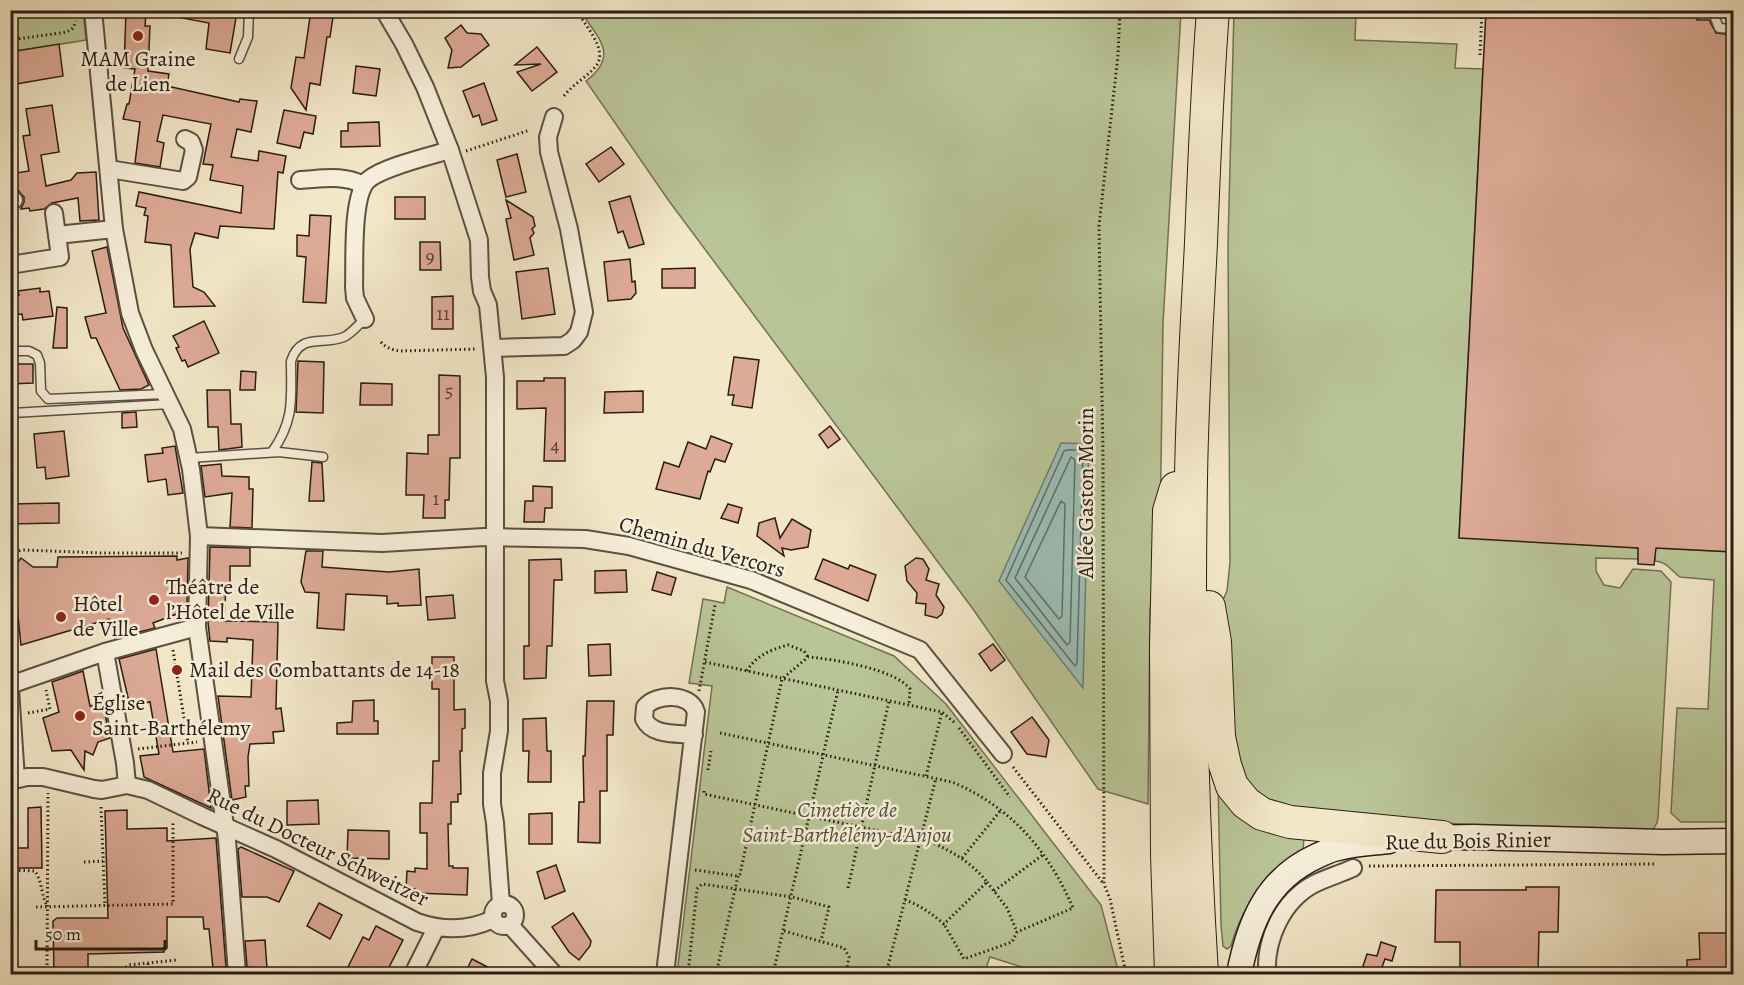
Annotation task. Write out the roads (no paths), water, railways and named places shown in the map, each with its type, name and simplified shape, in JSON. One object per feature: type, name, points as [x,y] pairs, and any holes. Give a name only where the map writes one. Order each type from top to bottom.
[{"type":"highway","points":[[1190,975],[1183,841],[1176,488],[1181,215],[1192,10]]},
{"type":"highway","points":[[1202,975],[1196,870],[1191,682],[1191,481],[1200,245],[1213,10]]},
{"type":"highway","points":[[1200,245],[1206,285],[1209,607],[1207,781],[1216,975]]},
{"type":"highway","points":[[1171,975],[1167,855],[1166,648],[1168,511],[1176,488]]},
{"type":"highway","points":[[1209,607],[1215,642],[1219,737],[1224,765],[1232,786],[1246,803],[1262,814],[1290,822],[1442,837]]},
{"type":"street","points":[[93,10],[114,229],[130,313],[144,350],[185,439],[189,458],[199,544],[197,627],[225,826],[237,975]]},
{"type":"street","points":[[384,10],[415,67],[451,152],[479,240],[480,277],[482,291],[488,305],[487,349],[495,537],[495,681],[499,701],[499,731],[492,773],[492,804],[497,912],[501,926],[510,924],[554,975]]},
{"type":"street","points":[[487,349],[564,346],[573,340],[583,322],[584,312],[577,268],[549,152],[548,137],[554,117]]},
{"type":"street","points":[[109,169],[183,181],[188,177],[194,150],[192,142],[185,139]]},
{"type":"street","points":[[365,319],[355,298],[354,287],[357,202],[363,185],[377,174],[451,152]]},
{"type":"street","points":[[300,180],[344,178],[363,185]]},
{"type":"street","points":[[10,265],[60,257],[54,213]]},
{"type":"street","points":[[57,235],[114,229]]},
{"type":"street","name":"Chemin du Vercors","points":[[199,544],[382,543],[495,537],[585,539],[629,546],[751,580],[920,650],[1003,754]]},
{"type":"street","points":[[105,652],[127,785],[102,790],[43,777],[13,780],[13,716],[10,687],[105,652],[197,627]]},
{"type":"street","points":[[665,975],[694,735]]},
{"type":"street","name":"Rue du Docteur Schweitzer","points":[[127,785],[148,790],[276,849],[409,919],[436,928],[471,928],[497,912]]},
{"type":"street","name":"Rue du Bois Rinier","points":[[1239,975],[1245,945],[1255,917],[1270,891],[1290,872],[1308,860],[1336,848],[1442,837],[1663,842],[1734,841]]},
{"type":"street","points":[[1267,975],[1266,966],[1273,933],[1288,905],[1312,885],[1353,868]]},
{"type":"street","points":[[413,975],[436,928]]},
{"type":"lane","points":[[239,59],[248,37],[249,10]]},
{"type":"lane","points":[[1712,10],[1719,28],[1734,29]]},
{"type":"lane","points":[[272,452],[283,436],[289,421],[291,361],[294,354],[302,344],[308,341],[345,337],[365,319]]},
{"type":"lane","points":[[10,351],[28,351],[37,355],[40,363],[41,391],[48,399],[167,399]]},
{"type":"lane","points":[[12,413],[167,399]]},
{"type":"lane","points":[[189,458],[228,458],[272,452],[323,457]]},
{"type":"water","points":[[1061,443],[1089,444],[1083,688],[999,581]]},
{"type":"place","name":"MAM Graine de Lien","points":[[138,36]]},
{"type":"place","name":"Théâtre de l’Hôtel de Ville","points":[[154,600]]},
{"type":"place","name":"Hôtel de Ville","points":[[61,617]]},
{"type":"place","name":"Mail des Combattants de 14-18","points":[[177,670]]},
{"type":"place","name":"Église Saint-Barthélemy","points":[[80,716]]},
{"type":"park label","name":"Cimetière de Saint-Barthélémy-d'Anjou","points":[[847,822]]}]
